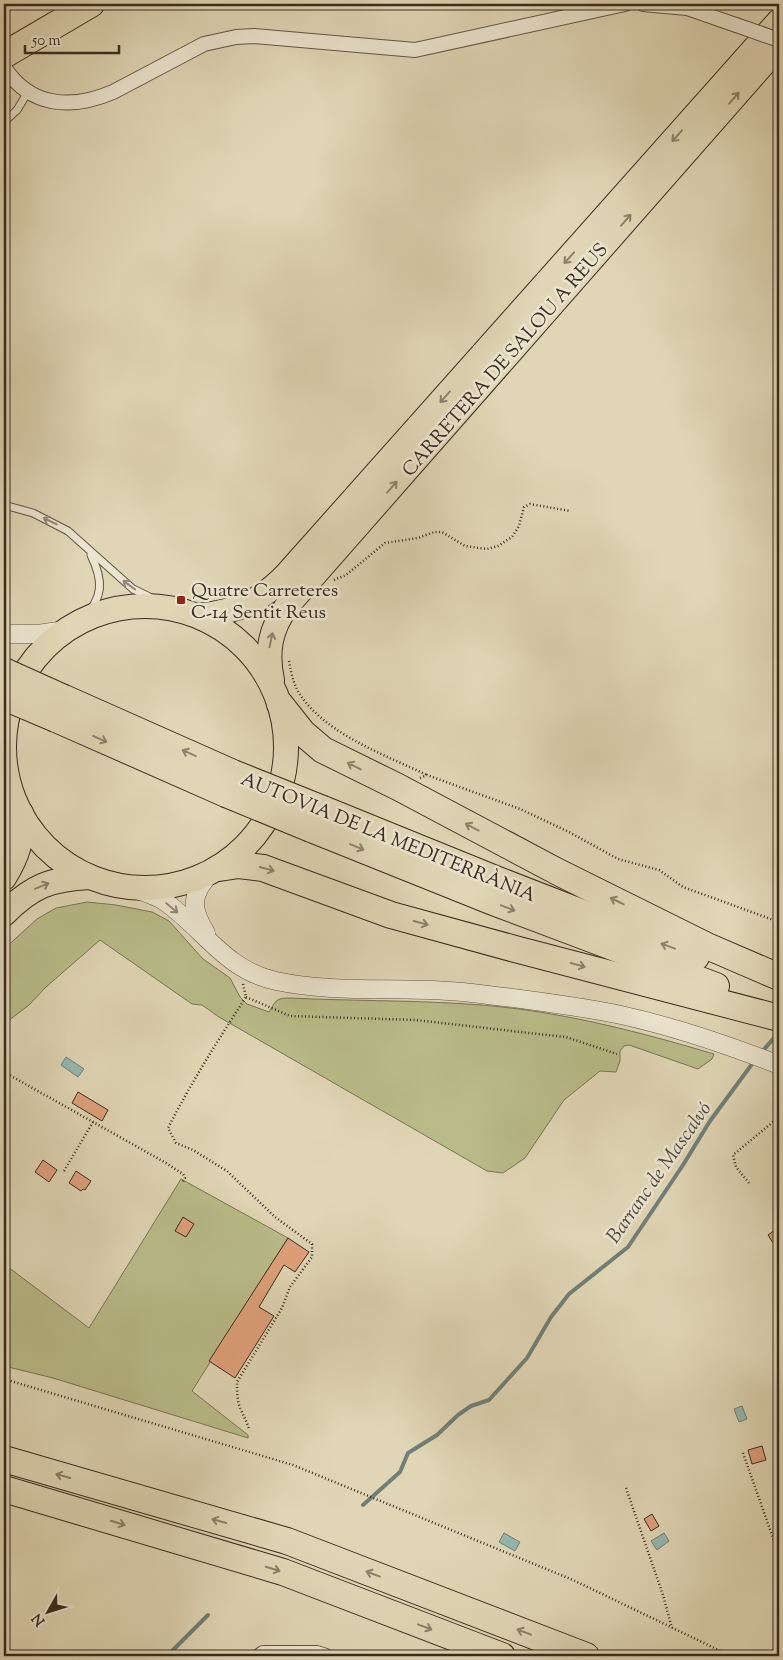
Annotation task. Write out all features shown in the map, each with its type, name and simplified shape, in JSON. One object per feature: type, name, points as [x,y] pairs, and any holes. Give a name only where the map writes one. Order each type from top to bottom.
[{"type":"highway","points":[[4,53],[91,4]]},
{"type":"highway","points":[[199,616],[240,608],[265,594],[779,22]]},
{"type":"highway","name":"CARRETERA DE SALOU A REUS","points":[[90,877],[128,887],[150,888],[171,886],[191,881],[215,870],[238,854],[254,837],[268,818],[278,797],[284,774],[286,751],[285,727],[270,674],[269,648],[274,627],[286,606],[332,568],[370,516],[779,46]]},
{"type":"highway","points":[[4,878],[20,847],[22,829],[7,778],[4,756],[5,729],[9,709],[20,682],[36,657],[49,643],[74,625],[104,611],[149,605],[172,608],[199,616],[215,624],[243,645],[266,673],[277,696],[303,733],[323,750],[398,787],[558,872],[708,946],[779,978]]},
{"type":"highway","name":"AUTOVIA DE LA MEDITERRÀNIA","points":[[4,671],[60,709],[230,784],[317,819],[622,929],[772,1007]]},
{"type":"highway","name":"AUTOVIA DE LA MEDITERRÀNIA","points":[[4,697],[60,709]]},
{"type":"highway","points":[[14,806],[50,851],[68,866],[90,877]]},
{"type":"highway","points":[[215,870],[239,865],[264,868],[391,915],[772,1007]]},
{"type":"highway","points":[[4,914],[20,898],[34,889],[66,878],[90,877]]},
{"type":"highway","points":[[4,1460],[287,1541],[586,1656]]},
{"type":"highway","points":[[4,1489],[283,1572],[502,1656]]},
{"type":"street","points":[[4,66],[11,77],[28,92],[61,103],[73,104],[88,101],[112,92],[204,44],[236,37],[254,36],[415,50],[625,4]]},
{"type":"street","points":[[643,4],[687,8],[779,40]]},
{"type":"street","points":[[4,634],[38,634],[74,625]]},
{"type":"street","points":[[215,870],[196,893],[194,910],[198,920],[218,950]]},
{"type":"street","points":[[128,887],[148,893],[162,900],[218,950],[246,970],[274,980],[322,988],[450,991],[551,1003],[621,1015],[720,1043],[779,1065]]},
{"type":"street","points":[[259,1656],[263,1653],[317,1653],[326,1656]]},
{"type":"lane","points":[[4,122],[17,110],[28,92]]},
{"type":"lane","points":[[4,505],[33,513],[55,523],[68,531],[133,589],[172,608]]},
{"type":"lane","points":[[74,625],[95,604],[100,582],[99,571],[89,550]]},
{"type":"path","points":[[332,568],[334,580],[346,575],[386,543],[418,538],[434,532],[442,532],[465,546],[487,549],[498,546],[512,536],[518,526],[524,507],[530,504],[570,510]]},
{"type":"path","points":[[288,658],[291,674],[298,692],[312,711],[347,736],[427,775],[528,813],[569,832],[618,859],[659,870],[683,887],[779,922]]},
{"type":"path","points":[[398,787],[427,775]]},
{"type":"path","points":[[246,970],[243,983],[246,997],[204,1064],[168,1128],[176,1143],[193,1150],[227,1172],[275,1217],[312,1244],[312,1257],[290,1287],[282,1308],[237,1382],[237,1393],[241,1410],[249,1429]]},
{"type":"path","points":[[246,997],[290,1016],[416,1020],[529,1033],[566,1038],[617,1054]]},
{"type":"path","points":[[4,1072],[184,1174],[185,1178],[182,1183]]},
{"type":"path","points":[[749,1183],[736,1166],[733,1156],[779,1117]]},
{"type":"path","points":[[64,1171],[93,1122]]},
{"type":"path","points":[[4,1379],[293,1465],[573,1580],[731,1656]]},
{"type":"path","points":[[743,1452],[779,1555]]},
{"type":"path","points":[[626,1488],[663,1594],[672,1628]]},
{"type":"green space","points":[[87,902],[152,912],[169,921],[203,959],[230,978],[240,997],[247,1004],[269,1012],[277,1000],[286,998],[434,1002],[490,1006],[593,1022],[714,1054],[712,1059],[698,1069],[629,1045],[624,1046],[620,1051],[620,1061],[616,1072],[600,1071],[564,1100],[525,1158],[503,1173],[487,1171],[219,1017],[202,1005],[192,1004],[100,940],[46,987],[29,1005],[4,1024],[4,949],[37,919],[56,908]]},
{"type":"green space","points":[[181,1179],[288,1238],[192,1391],[248,1435],[248,1438],[53,1378],[4,1366],[4,1264],[89,1328]]},
{"type":"water","points":[[66,1057],[84,1069],[78,1077],[61,1065]]},
{"type":"water","points":[[742,1406],[747,1419],[739,1422],[734,1409]]},
{"type":"water","points":[[504,1533],[520,1542],[515,1551],[499,1542]]},
{"type":"water","points":[[664,1533],[669,1541],[657,1550],[651,1541]]},
{"type":"building","points":[[78,1092],[108,1110],[102,1121],[72,1103]]},
{"type":"building","points":[[43,1160],[57,1170],[49,1182],[35,1172]]},
{"type":"building","points":[[76,1171],[91,1181],[85,1190],[81,1191],[69,1183]]},
{"type":"building","points":[[183,1217],[194,1224],[186,1237],[175,1231]]},
{"type":"building","points":[[779,1227],[779,1239],[773,1243],[768,1235]]},
{"type":"building","points":[[288,1238],[309,1252],[295,1272],[284,1265],[259,1307],[274,1316],[235,1378],[209,1361]]},
{"type":"building","points":[[762,1446],[766,1460],[752,1464],[748,1450]]},
{"type":"building","points":[[652,1514],[659,1526],[651,1531],[644,1519]]},
{"type":"waterway","name":"Barranc de Mascalvó","points":[[761,1053],[779,1032]]},
{"type":"waterway","name":"Barranc de Mascalvó","points":[[363,1505],[400,1472],[408,1453],[437,1435],[458,1415],[471,1406],[489,1400],[527,1358],[551,1317],[569,1294],[628,1247],[710,1121],[755,1060]]},
{"type":"waterway","name":"Barranc de Mascalvó","points":[[167,1656],[208,1615]]},
{"type":"place","name":"Quatre Carreteres C-14 Sentit Reus","points":[[181,600]]}]
